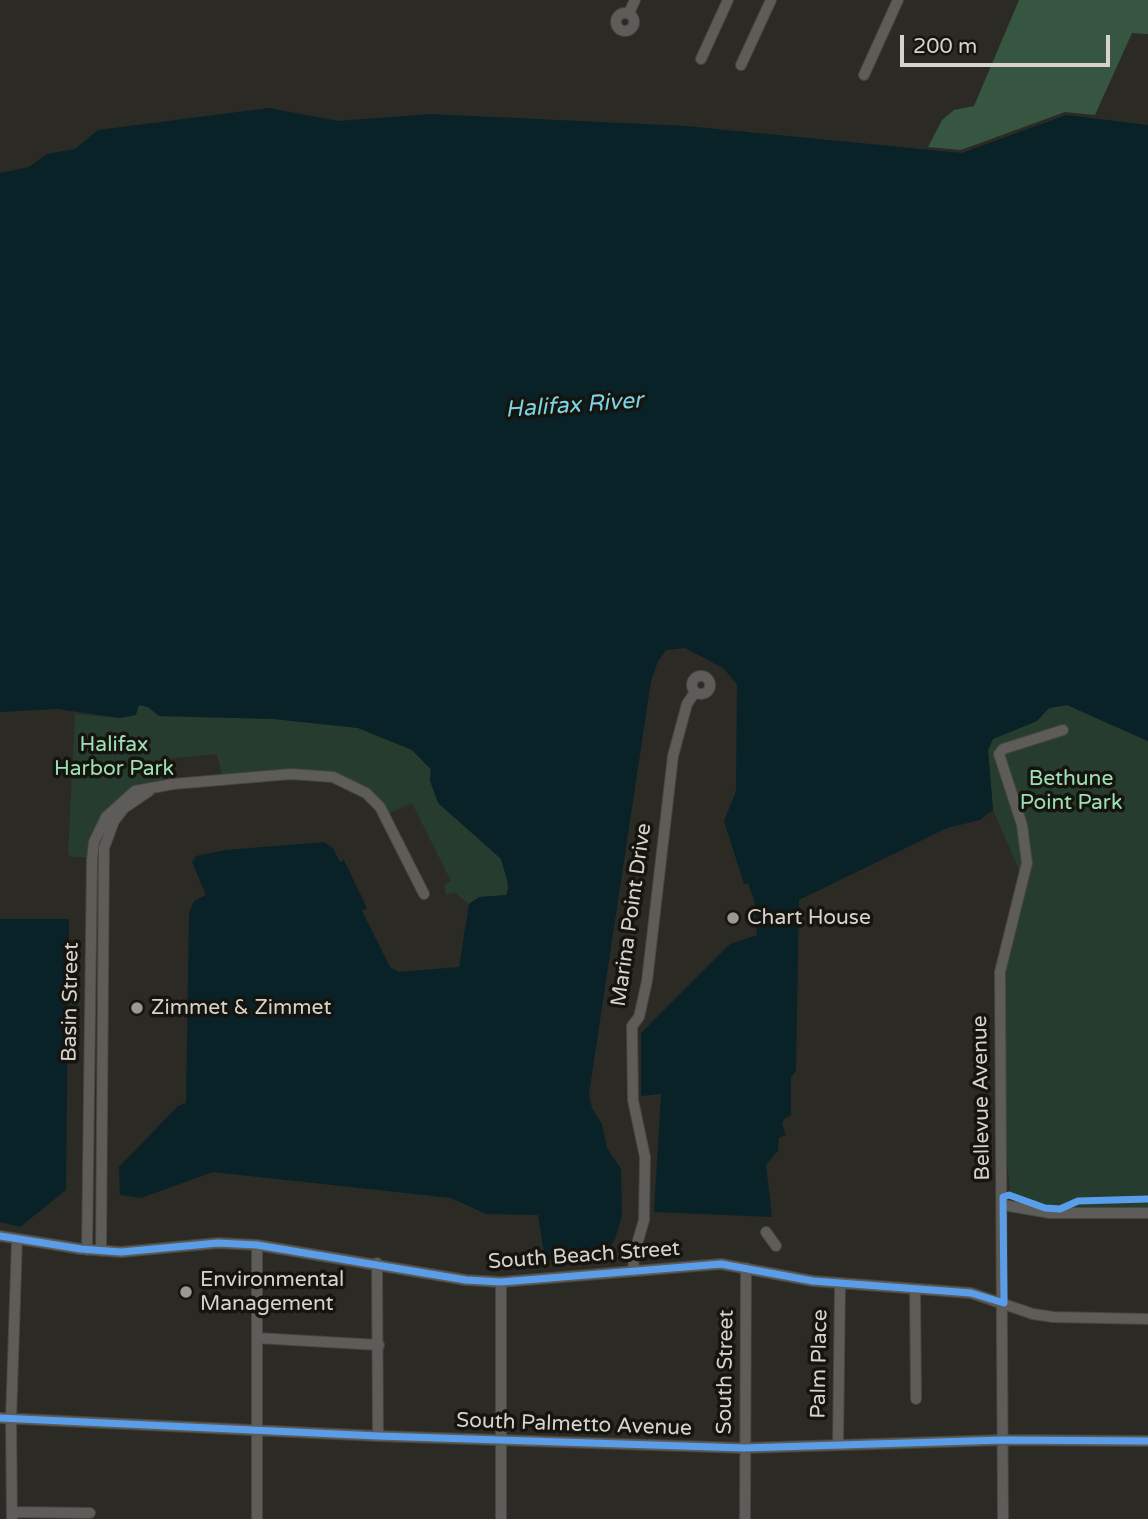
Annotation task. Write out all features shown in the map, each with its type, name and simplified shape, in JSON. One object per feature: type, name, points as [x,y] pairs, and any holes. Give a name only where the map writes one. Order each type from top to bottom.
[{"type":"street","points":[[629,13],[635,0]]},
{"type":"street","points":[[701,59],[728,0]]},
{"type":"street","points":[[741,65],[771,0]]},
{"type":"street","points":[[864,75],[898,0]]},
{"type":"street","name":"Marina Point Drive","points":[[634,1270],[632,1258],[644,1220],[645,1157],[633,1100],[632,1026],[639,1017],[647,981],[673,756],[680,724],[695,692]]},
{"type":"street","name":"Bellevue Avenue","points":[[1003,1519],[1004,1303],[1000,972],[1020,901],[1027,863],[1022,825],[999,754],[1003,749],[1063,730]]},
{"type":"street","name":"Basin Street","points":[[87,1250],[92,860],[94,842],[106,817],[135,791],[315,774],[350,784],[380,807],[424,894]]},
{"type":"street","name":"Basin Street","points":[[101,1251],[103,861],[108,834],[114,821],[124,808],[156,787]]},
{"type":"street","points":[[92,860],[103,861]]},
{"type":"street","points":[[91,926],[102,925]]},
{"type":"street","points":[[90,993],[102,993]]},
{"type":"street","points":[[90,1036],[102,1036]]},
{"type":"street","points":[[89,1129],[101,1129]]},
{"type":"street","points":[[1003,1205],[1059,1214],[1148,1213]]},
{"type":"street","points":[[766,1232],[776,1246]]},
{"type":"street","name":"South Beach Street","points":[[0,1236],[101,1251],[218,1243],[257,1245],[466,1280],[501,1282],[721,1264],[840,1283],[971,1293],[1033,1314],[1053,1317],[1148,1319]]},
{"type":"street","points":[[17,1240],[5,1419],[12,1515],[90,1513]]},
{"type":"street","points":[[257,1245],[257,1519]]},
{"type":"street","points":[[377,1263],[378,1436]]},
{"type":"street","name":"South Street","points":[[745,1519],[746,1268]]},
{"type":"street","points":[[501,1282],[501,1519]]},
{"type":"street","name":"Palm Place","points":[[838,1444],[840,1283]]},
{"type":"street","points":[[915,1289],[916,1399]]},
{"type":"street","points":[[257,1338],[379,1345]]},
{"type":"street","name":"South Palmetto Avenue","points":[[5,1419],[378,1436],[744,1448],[1003,1440],[1148,1441]]},
{"type":"green space","points":[[1019,0],[1148,0],[1148,34],[1132,33],[1095,115],[1065,112],[961,150],[928,147],[942,120],[954,110],[974,106]]},
{"type":"green space","name":"Halifax Harbor Park","points":[[138,705],[148,707],[159,716],[274,719],[358,728],[412,750],[431,770],[430,781],[501,859],[507,875],[507,895],[479,897],[469,904],[454,892],[446,895],[444,885],[451,881],[412,803],[385,815],[380,807],[333,777],[223,780],[217,754],[165,759],[166,785],[106,817],[92,857],[72,857],[68,853],[75,714],[120,718]]},
{"type":"green space","name":"Bethune Point Park","points":[[1067,705],[1148,741],[1148,1213],[1050,1213],[1038,1204],[1010,1194],[1000,1083],[1000,988],[1024,881],[993,810],[988,750],[993,739],[1037,721],[1049,708]]},
{"type":"water","name":"Halifax River","points":[[269,108],[338,121],[431,114],[686,126],[962,153],[1066,115],[1148,125],[1148,741],[1067,705],[1049,708],[1037,721],[993,739],[988,750],[993,810],[980,820],[947,828],[799,900],[796,1070],[791,1078],[791,1115],[784,1119],[782,1124],[786,1135],[779,1138],[778,1151],[766,1165],[772,1217],[654,1212],[661,1094],[641,1096],[641,1033],[730,944],[757,935],[754,900],[748,883],[744,884],[724,821],[736,791],[737,684],[723,668],[685,648],[666,650],[658,661],[651,681],[589,1094],[592,1108],[602,1124],[607,1148],[621,1169],[622,1215],[615,1239],[602,1259],[545,1260],[538,1215],[486,1214],[451,1198],[213,1172],[141,1198],[120,1195],[119,1167],[178,1106],[186,1103],[189,913],[194,901],[206,895],[192,862],[196,856],[226,850],[324,842],[333,848],[340,862],[344,860],[367,908],[362,911],[390,967],[399,972],[459,967],[469,904],[479,897],[506,895],[509,887],[501,859],[438,803],[430,781],[431,769],[412,750],[358,728],[274,719],[159,716],[148,707],[139,705],[136,715],[120,718],[57,709],[0,712],[0,173],[29,167],[47,154],[75,149],[98,130]]},
{"type":"water","points":[[0,919],[69,919],[66,1190],[20,1227],[0,1222]]},
{"type":"cycle path","points":[[0,1236],[81,1249],[121,1252],[218,1243],[257,1245],[466,1280],[501,1282],[721,1264],[813,1281],[971,1293],[1004,1303],[1003,1197],[1009,1195],[1045,1208],[1060,1209],[1078,1201],[1148,1199]]},
{"type":"cycle path","points":[[0,1418],[378,1436],[744,1448],[1003,1440],[1148,1441]]},
{"type":"place","name":"Chart House","points":[[733,918]]},
{"type":"place","name":"Zimmet & Zimmet","points":[[137,1008]]},
{"type":"place","name":"Environmental Management","points":[[186,1292]]}]
